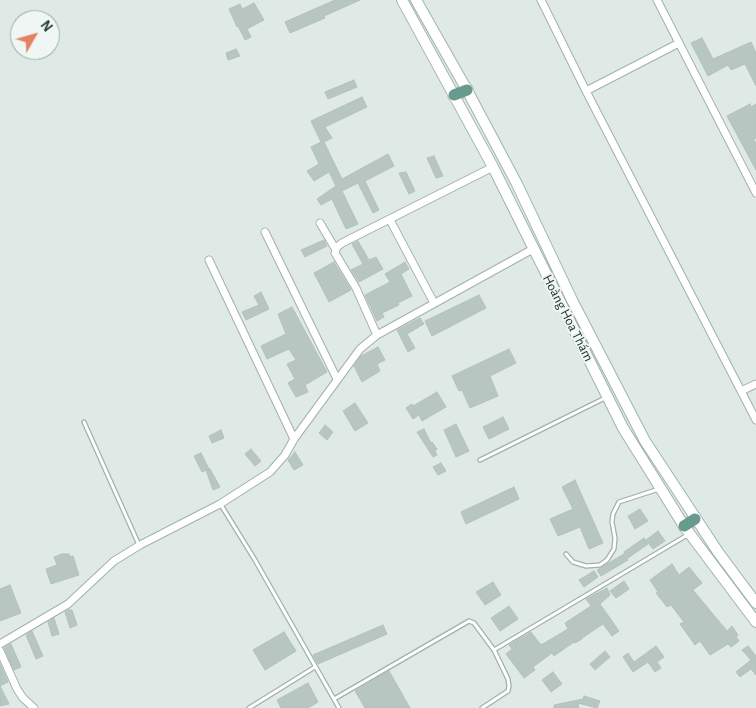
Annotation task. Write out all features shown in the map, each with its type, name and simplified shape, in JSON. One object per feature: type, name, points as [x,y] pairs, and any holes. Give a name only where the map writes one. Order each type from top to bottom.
[{"type":"main road","name":"Hoàng Hoa Thám","points":[[402,0],[493,167],[623,428],[687,530],[756,622]]},
{"type":"main road","name":"Hoàng Hoa Thám","points":[[416,0],[517,184],[622,401],[695,519],[756,603]]},
{"type":"main road","points":[[454,95],[467,90]]},
{"type":"main road","points":[[687,530],[695,519]]},
{"type":"street","points":[[541,0],[756,420]]},
{"type":"street","points":[[657,0],[756,193]]},
{"type":"street","points":[[586,91],[680,44]]},
{"type":"street","points":[[336,250],[342,243],[493,167]]},
{"type":"street","points":[[390,220],[434,303]]},
{"type":"street","points":[[320,223],[356,288],[376,335]]},
{"type":"street","points":[[265,232],[337,379]]},
{"type":"street","points":[[0,644],[68,604],[114,561],[140,545],[220,504],[270,472],[285,455],[294,439],[360,349],[376,335],[533,249]]},
{"type":"street","points":[[209,260],[294,439]]},
{"type":"street","points":[[741,391],[756,384]]},
{"type":"street","points":[[0,651],[17,689],[23,698],[34,708]]},
{"type":"lane","points":[[480,460],[607,396]]},
{"type":"lane","points":[[84,422],[140,545]]},
{"type":"lane","points":[[566,554],[573,562],[586,566],[600,565],[607,560],[614,549],[615,538],[612,522],[613,514],[619,502],[661,489]]},
{"type":"lane","points":[[220,504],[255,560],[339,708]]},
{"type":"lane","points":[[494,650],[687,530]]},
{"type":"lane","points":[[334,699],[466,621],[474,623],[494,650],[508,680],[508,691],[482,708]]},
{"type":"lane","points":[[249,708],[315,667]]},
{"type":"building","points":[[335,0],[360,0],[290,33],[285,22]]},
{"type":"building","points":[[254,3],[264,20],[247,29],[251,37],[245,40],[229,9],[240,4],[242,9]]},
{"type":"building","points":[[702,38],[713,59],[751,42],[756,53],[756,86],[745,64],[731,70],[728,65],[708,76],[691,43]]},
{"type":"building","points":[[236,49],[240,56],[228,60],[226,53]]},
{"type":"building","points":[[354,80],[357,87],[328,99],[325,92]]},
{"type":"building","points":[[362,97],[367,107],[325,127],[332,138],[324,142],[342,179],[388,154],[394,166],[365,181],[379,210],[373,213],[358,183],[342,191],[358,224],[346,229],[332,199],[321,205],[317,199],[336,186],[329,172],[314,181],[307,171],[319,164],[311,147],[321,142],[311,121]]},
{"type":"building","points":[[750,104],[751,107],[756,104],[756,138],[754,139],[756,144],[756,170],[727,116]]},
{"type":"building","points":[[434,156],[443,176],[436,178],[427,158]]},
{"type":"building","points":[[406,172],[415,191],[409,194],[399,173]]},
{"type":"building","points":[[324,240],[327,246],[305,257],[301,250]]},
{"type":"building","points":[[358,241],[369,260],[376,257],[383,269],[359,282],[351,270],[363,264],[352,244]]},
{"type":"building","points":[[334,262],[351,290],[329,302],[314,273]]},
{"type":"building","points":[[405,262],[409,269],[401,274],[412,296],[382,313],[384,317],[377,321],[365,295],[390,282],[385,274]]},
{"type":"building","points":[[261,292],[269,309],[246,320],[242,312],[259,305],[254,296]]},
{"type":"building","points":[[479,295],[486,308],[432,336],[425,321]]},
{"type":"building","points":[[292,307],[327,372],[305,385],[308,392],[296,397],[288,383],[295,379],[287,364],[296,360],[289,349],[267,359],[261,346],[286,334],[278,314]]},
{"type":"building","points":[[420,318],[424,324],[407,334],[415,348],[408,352],[397,330]]},
{"type":"building","points":[[378,347],[385,360],[377,364],[380,371],[362,382],[354,366],[361,356]]},
{"type":"building","points":[[509,349],[516,363],[490,376],[498,396],[470,408],[462,390],[459,391],[452,376]]},
{"type":"building","points":[[437,392],[446,407],[422,421],[419,415],[413,419],[406,408]]},
{"type":"building","points":[[355,403],[368,423],[355,431],[343,411]]},
{"type":"building","points":[[503,417],[509,429],[489,439],[483,427]]},
{"type":"building","points":[[456,424],[469,451],[456,457],[444,430]]},
{"type":"building","points":[[325,425],[333,432],[327,440],[319,433]]},
{"type":"building","points":[[424,429],[431,443],[437,449],[435,451],[437,455],[433,457],[417,432]]},
{"type":"building","points":[[221,430],[224,438],[212,443],[209,436]]},
{"type":"building","points":[[251,449],[261,461],[255,466],[245,454]]},
{"type":"building","points":[[295,452],[303,465],[294,470],[288,460]]},
{"type":"building","points":[[201,453],[209,469],[202,472],[194,456]]},
{"type":"building","points":[[441,463],[446,471],[438,475],[433,467]]},
{"type":"building","points":[[210,469],[220,487],[213,490],[206,470]]},
{"type":"building","points":[[575,480],[603,543],[589,549],[580,527],[558,536],[550,519],[573,509],[562,487]]},
{"type":"building","points":[[514,487],[519,499],[466,524],[461,512]]},
{"type":"building","points":[[640,509],[648,521],[635,529],[628,516]]},
{"type":"building","points":[[658,531],[665,541],[653,549],[646,540]]},
{"type":"building","points":[[644,538],[648,544],[628,558],[624,552]]},
{"type":"building","points":[[69,554],[70,557],[73,556],[79,575],[51,584],[46,569],[57,565],[54,557]]},
{"type":"building","points":[[624,554],[628,560],[601,576],[597,570]]},
{"type":"building","points":[[672,564],[679,575],[689,567],[702,583],[693,590],[727,631],[732,626],[738,635],[736,636],[739,641],[731,647],[728,644],[710,655],[700,641],[695,645],[680,624],[684,622],[671,605],[667,607],[656,593],[658,592],[650,580]]},
{"type":"building","points":[[594,571],[598,577],[584,587],[579,580]]},
{"type":"building","points":[[624,581],[629,589],[616,598],[610,591]]},
{"type":"building","points":[[493,582],[501,595],[485,605],[476,592]]},
{"type":"building","points":[[10,585],[21,613],[0,621],[0,589]]},
{"type":"building","points":[[607,588],[610,595],[600,604],[619,631],[612,636],[603,624],[554,656],[552,653],[533,667],[535,670],[524,678],[506,654],[512,649],[509,645],[531,632],[541,645],[568,629],[565,623],[591,606],[586,599]]},
{"type":"building","points":[[509,606],[518,619],[500,631],[491,618]]},
{"type":"building","points":[[72,610],[77,625],[70,628],[65,612]]},
{"type":"building","points":[[54,618],[59,634],[52,636],[48,622]]},
{"type":"building","points":[[383,625],[387,634],[318,664],[313,655]]},
{"type":"building","points":[[32,631],[43,656],[36,659],[26,635]]},
{"type":"building","points":[[284,632],[296,651],[265,670],[253,650]]},
{"type":"building","points":[[11,644],[21,667],[14,670],[4,648]]},
{"type":"building","points":[[656,646],[664,657],[657,662],[661,668],[655,672],[648,662],[633,672],[623,657],[628,653],[634,662]]},
{"type":"building","points":[[748,646],[756,656],[756,675],[751,669],[740,677],[736,672],[751,660],[742,650]]},
{"type":"building","points":[[605,651],[610,657],[595,670],[590,664]]},
{"type":"building","points":[[0,664],[8,682],[0,686]]},
{"type":"building","points":[[389,671],[410,708],[365,708],[355,691]]},
{"type":"building","points":[[553,672],[562,684],[551,692],[542,680]]},
{"type":"building","points":[[308,683],[318,702],[308,708],[281,708],[277,700]]},
{"type":"building","points":[[0,686],[9,704],[0,706]]},
{"type":"building","points":[[584,696],[600,701],[597,708],[578,703],[579,708],[554,708],[554,705],[583,699]]}]
